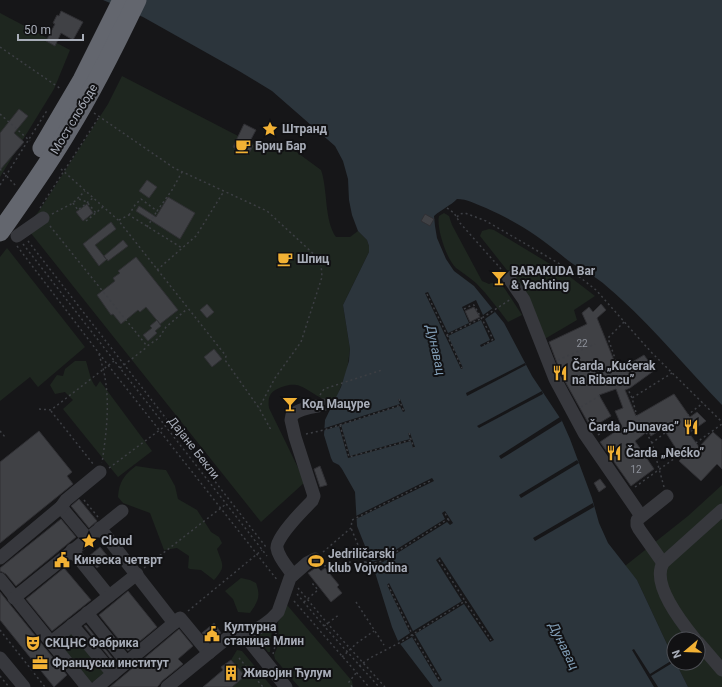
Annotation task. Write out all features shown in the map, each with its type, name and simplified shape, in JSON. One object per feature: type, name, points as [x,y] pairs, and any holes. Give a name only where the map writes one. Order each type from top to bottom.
[{"type":"highway","name":"Мост слободе","points":[[0,209],[24,175],[65,111],[95,56],[122,0]]},
{"type":"highway","name":"Мост слободе","points":[[13,235],[31,188],[70,129],[107,61],[137,0]]},
{"type":"street","points":[[13,235],[43,218]]},
{"type":"street","points":[[508,277],[524,300],[549,364],[573,412],[641,516]]},
{"type":"street","points":[[289,581],[277,548],[277,543],[287,528],[312,501],[314,496],[291,420],[292,415],[298,411],[323,405]]},
{"type":"street","points":[[0,558],[61,507],[66,500],[104,471]]},
{"type":"street","points":[[663,563],[637,525],[637,520],[667,496]]},
{"type":"street","points":[[61,507],[87,538]]},
{"type":"street","points":[[14,598],[122,510]]},
{"type":"street","points":[[689,631],[672,608],[662,583],[659,569],[663,563],[722,510]]},
{"type":"street","points":[[102,526],[137,574],[177,620],[209,653]]},
{"type":"street","points":[[72,550],[108,596]]},
{"type":"street","points":[[245,636],[265,625],[275,616],[278,612],[289,581],[307,563],[318,563]]},
{"type":"street","points":[[51,642],[137,574]]},
{"type":"street","points":[[0,579],[87,687]]},
{"type":"street","points":[[87,613],[127,662]]},
{"type":"street","points":[[98,687],[177,620]]},
{"type":"street","points":[[72,625],[113,674]]},
{"type":"street","points":[[167,687],[231,635],[239,633],[245,636],[286,687]]},
{"type":"street","points":[[706,651],[722,670]]},
{"type":"street","points":[[0,658],[24,687]]},
{"type":"path","points":[[0,47],[60,89],[63,84]]},
{"type":"path","points":[[0,185],[48,108]]},
{"type":"path","points":[[93,112],[174,168],[267,211],[318,258],[321,263],[322,277],[301,342],[275,378],[259,408]]},
{"type":"path","points":[[0,114],[28,140]]},
{"type":"path","points":[[99,117],[38,211],[147,346]]},
{"type":"path","points":[[0,169],[17,187]]},
{"type":"path","points":[[63,172],[118,220],[226,356],[225,360],[259,408],[271,430]]},
{"type":"path","points":[[147,227],[172,190],[182,172]]},
{"type":"path","points":[[43,218],[73,203],[79,199],[85,191]]},
{"type":"path","points":[[157,270],[196,236],[224,191]]},
{"type":"path","points":[[73,203],[78,210],[93,198]]},
{"type":"path","points":[[79,199],[87,202],[96,213]]},
{"type":"path","points":[[118,220],[129,215],[141,199],[158,211]]},
{"type":"path","points":[[86,221],[103,207]]},
{"type":"path","points":[[447,208],[454,213],[508,277]]},
{"type":"path","points":[[457,217],[460,214],[465,213],[486,221],[572,271],[596,290],[672,373],[722,423],[627,493]]},
{"type":"path","points":[[129,215],[182,248]]},
{"type":"path","points":[[13,235],[108,365],[257,555],[289,581],[307,599],[385,687]]},
{"type":"path","points":[[13,235],[124,365],[266,547]]},
{"type":"path","name":"Дајане Бекли","points":[[13,235],[120,368],[271,561]]},
{"type":"path","points":[[447,335],[482,318],[519,293]]},
{"type":"path","points":[[427,294],[462,368]]},
{"type":"path","points":[[464,308],[474,305],[482,318],[493,339],[484,345]]},
{"type":"path","points":[[120,368],[159,338],[166,327],[188,308]]},
{"type":"path","points":[[624,322],[608,338],[617,364],[632,398],[637,416],[652,443],[667,496]]},
{"type":"path","points":[[549,364],[595,344]]},
{"type":"path","points":[[99,353],[105,378],[108,403],[104,471]]},
{"type":"path","points":[[39,409],[51,410],[114,361]]},
{"type":"path","points":[[558,384],[601,362],[605,368],[617,364]]},
{"type":"path","points":[[324,389],[382,370]]},
{"type":"path","points":[[632,398],[672,373]]},
{"type":"path","points":[[573,412],[601,395]]},
{"type":"path","points":[[399,399],[404,412]]},
{"type":"path","points":[[652,443],[702,403]]},
{"type":"path","points":[[296,437],[340,425],[401,405]]},
{"type":"path","points":[[51,410],[104,471]]},
{"type":"path","points":[[590,440],[616,422]]},
{"type":"path","points":[[340,425],[349,458],[411,440]]},
{"type":"path","points":[[104,471],[165,426]]},
{"type":"path","points":[[0,431],[5,437]]},
{"type":"path","points":[[409,433],[414,448]]},
{"type":"path","points":[[365,562],[351,528],[352,520],[432,480]]},
{"type":"path","points":[[77,491],[102,526]]},
{"type":"path","points":[[137,574],[226,504]]},
{"type":"path","points":[[445,513],[451,523]]},
{"type":"path","points":[[318,563],[331,564],[365,562],[372,564],[382,561],[448,519]]},
{"type":"path","points":[[318,563],[351,528]]},
{"type":"path","points":[[177,620],[262,550]]},
{"type":"path","points":[[439,560],[491,640]]},
{"type":"path","points":[[289,581],[324,626],[379,687]]},
{"type":"path","points":[[289,581],[342,657],[369,687]]},
{"type":"path","points":[[304,602],[318,590],[312,583]]},
{"type":"path","points":[[388,585],[412,634],[439,679]]},
{"type":"path","points":[[359,666],[466,601]]},
{"type":"path","points":[[356,602],[384,644]]},
{"type":"path","points":[[324,626],[340,614]]},
{"type":"path","points":[[269,666],[276,642],[275,616]]},
{"type":"path","points":[[0,630],[45,687]]},
{"type":"path","points":[[342,657],[350,649],[375,631]]},
{"type":"path","points":[[239,658],[263,687]]},
{"type":"path","points":[[352,687],[349,682],[356,673]]},
{"type":"path","points":[[0,676],[8,687]]},
{"type":"shaded area","points":[[0,13],[70,50],[54,89],[0,177]]},
{"type":"shaded area","points":[[122,76],[265,150],[272,150],[283,146],[291,148],[321,170],[325,187],[328,214],[332,230],[336,237],[350,237],[358,231],[367,240],[369,246],[369,252],[343,305],[350,349],[347,370],[334,402],[325,400],[300,386],[294,385],[285,386],[271,393],[269,408],[305,482],[261,522],[26,227],[39,211],[108,104]]},
{"type":"shaded area","points":[[444,213],[449,216],[452,225],[482,281],[489,284],[498,281],[522,315],[508,322],[493,302],[474,281],[456,268],[446,251],[439,228],[439,216]]},
{"type":"shaded area","points":[[489,229],[494,230],[565,273],[595,296],[574,310],[577,320],[543,340],[521,288],[480,236],[482,231]]},
{"type":"shaded area","points":[[7,248],[85,347],[38,387],[30,377],[0,401],[0,257]]},
{"type":"shaded area","points":[[75,361],[86,361],[91,378],[96,387],[100,381],[152,451],[118,477],[63,409],[73,400],[65,392],[55,394],[50,385],[57,375],[63,376],[65,369]]},
{"type":"shaded area","points":[[136,466],[166,470],[175,486],[178,499],[197,510],[211,532],[219,537],[222,543],[217,549],[221,559],[222,569],[214,580],[201,570],[188,568],[189,556],[177,548],[164,550],[150,513],[123,503],[118,497],[123,479]]},
{"type":"shaded area","points":[[722,485],[722,687],[688,687],[680,671],[706,671],[706,631],[666,631],[666,642],[637,580],[625,566],[688,516]]},
{"type":"shaded area","points":[[241,578],[256,583],[258,588],[258,599],[250,613],[238,612],[233,599],[225,591]]},
{"type":"shaded area","points":[[287,605],[352,681],[353,687],[299,687],[275,659],[274,655],[279,643],[278,622]]},
{"type":"shaded area","points":[[71,627],[107,671],[90,684],[53,642]]},
{"type":"shaded area","points":[[271,627],[270,652],[268,652],[257,636]]},
{"type":"shaded area","points":[[237,650],[242,651],[272,687],[232,687],[245,676],[231,660]]},
{"type":"water","name":"Дунавац","points":[[103,0],[722,0],[722,405],[647,325],[606,285],[572,264],[527,230],[486,208],[461,199],[457,199],[434,216],[437,238],[446,259],[454,271],[474,286],[504,323],[532,376],[562,421],[592,498],[599,523],[608,543],[637,580],[666,642],[666,671],[680,671],[688,687],[433,687],[398,641],[392,627],[373,566],[357,526],[355,492],[342,469],[339,465],[333,462],[324,435],[325,420],[341,387],[349,361],[350,349],[343,305],[369,252],[367,240],[358,231],[352,215],[349,200],[348,179],[343,161],[335,146],[272,91],[143,17]]},
{"type":"pier","points":[[428,292],[448,333],[469,323],[462,307],[476,300],[483,315],[493,308],[495,312],[485,319],[495,340],[481,347],[480,345],[490,340],[481,320],[448,336],[463,368],[461,369],[425,293]]},
{"type":"pier","points":[[525,363],[526,365],[467,396],[466,393]]},
{"type":"pier","points":[[542,391],[543,394],[479,428],[477,426]]},
{"type":"pier","points":[[398,399],[400,399],[405,411],[403,412],[400,406],[341,425],[350,456],[410,439],[408,433],[410,433],[415,447],[413,448],[411,441],[348,458],[339,426],[322,431],[322,429],[400,404]]},
{"type":"pier","points":[[560,417],[562,421],[501,459],[499,456]]},
{"type":"pier","points":[[577,460],[579,463],[521,498],[519,495]]},
{"type":"pier","points":[[432,478],[434,481],[356,519],[356,516]]},
{"type":"pier","points":[[593,503],[594,507],[535,541],[533,538]]},
{"type":"pier","points":[[445,511],[453,523],[450,525],[447,522],[383,562],[373,566],[371,562],[381,559],[445,519],[442,513]]},
{"type":"pier","points":[[440,557],[494,640],[490,642],[464,604],[415,634],[442,680],[439,682],[412,637],[400,644],[399,643],[398,641],[410,633],[387,585],[389,583],[413,631],[462,601],[436,560]]},
{"type":"pier","points":[[634,649],[650,674],[666,664],[666,667],[651,676],[658,687],[654,687],[632,650]]},
{"type":"building","points":[[61,11],[83,22],[73,40],[61,33],[55,46],[46,41],[55,24],[53,23],[57,15],[59,16]]},
{"type":"building","points":[[19,109],[28,116],[14,133],[24,142],[0,170],[0,133]]},
{"type":"building","points":[[244,124],[256,130],[249,143],[253,146],[248,155],[233,147]]},
{"type":"building","points":[[147,180],[157,187],[149,198],[139,191]]},
{"type":"building","points":[[168,197],[195,213],[180,239],[136,211],[139,206],[156,217]]},
{"type":"building","points":[[87,204],[93,213],[83,221],[76,212]]},
{"type":"building","points":[[425,214],[434,219],[430,226],[421,221]]},
{"type":"building","points":[[111,222],[116,229],[95,245],[106,259],[104,256],[123,240],[128,246],[108,261],[107,259],[99,266],[83,244]]},
{"type":"building","points":[[136,257],[178,310],[160,324],[146,307],[140,312],[138,310],[121,324],[113,314],[111,315],[97,295],[115,281],[113,278],[120,273],[118,271]]},
{"type":"building","points":[[207,304],[214,312],[207,318],[200,310]]},
{"type":"building","points":[[601,304],[606,310],[597,318],[617,368],[624,367],[644,355],[655,370],[625,390],[636,416],[674,394],[690,417],[697,412],[706,421],[689,433],[699,447],[713,432],[722,440],[722,469],[717,464],[701,481],[679,461],[682,458],[663,428],[651,436],[648,431],[635,441],[654,469],[631,486],[600,442],[622,427],[615,411],[623,408],[616,389],[599,395],[611,416],[591,428],[562,376],[549,342],[587,324],[582,313],[589,307],[593,312]]},
{"type":"building","points":[[474,307],[480,317],[470,322],[465,311]]},
{"type":"building","points":[[157,320],[161,326],[155,331],[157,333],[148,341],[143,335],[152,328],[150,326]]},
{"type":"building","points":[[214,349],[222,359],[212,367],[204,357]]},
{"type":"building","points":[[39,431],[72,472],[67,476],[73,484],[0,543],[0,462]]},
{"type":"building","points":[[320,466],[327,485],[320,487],[314,469]]},
{"type":"building","points":[[600,479],[606,487],[599,492],[594,483]]},
{"type":"building","points":[[79,499],[97,521],[89,528],[71,506]]},
{"type":"building","points":[[61,519],[76,537],[16,586],[6,574],[0,571],[0,568]]},
{"type":"building","points":[[100,547],[109,558],[97,568],[88,557]]},
{"type":"building","points":[[317,567],[321,571],[325,568],[339,585],[337,587],[342,593],[331,602],[308,573]]},
{"type":"building","points":[[64,568],[91,600],[52,631],[26,599]]},
{"type":"building","points":[[128,591],[157,627],[128,651],[99,615]]},
{"type":"building","name":"СКЦНС Фабрика","points":[[0,592],[67,675],[54,687],[0,620]]},
{"type":"building","points":[[214,623],[221,633],[210,642],[202,633]]},
{"type":"building","points":[[86,625],[115,661],[114,663],[84,626]]},
{"type":"building","points":[[179,629],[193,646],[178,659],[183,664],[157,687],[110,687]]},
{"type":"building","name":"Живојин Ћулум","points":[[231,660],[245,676],[232,687],[203,687],[223,670],[221,667]]},
{"type":"place","name":"Штранд","points":[[270,129]]},
{"type":"place","name":"Бриџ Бар","points":[[243,146]]},
{"type":"place","name":"Шпиц","points":[[285,259]]},
{"type":"place","name":"BARAKUDA Bar & Yachting","points":[[499,278]]},
{"type":"place","name":"Čarda „Kućerak na Ribarcu”","points":[[560,373]]},
{"type":"place","name":"Код Мацуре","points":[[290,404]]},
{"type":"place","name":"Čarda „Dunavac”","points":[[691,427]]},
{"type":"place","name":"Čarda „Nećko”","points":[[614,453]]},
{"type":"place","name":"Cloud","points":[[89,541]]},
{"type":"place","name":"Кинеска четврт","points":[[62,560]]},
{"type":"place","name":"Jedriličarski klub Vojvodina","points":[[316,561]]},
{"type":"place","name":"Културна станица Млин","points":[[212,634]]},
{"type":"place","name":"СКЦНС Фабрика","points":[[33,643]]},
{"type":"place","name":"Француски институт","points":[[40,663]]},
{"type":"place","name":"Живојин Ћулум","points":[[231,673]]}]
